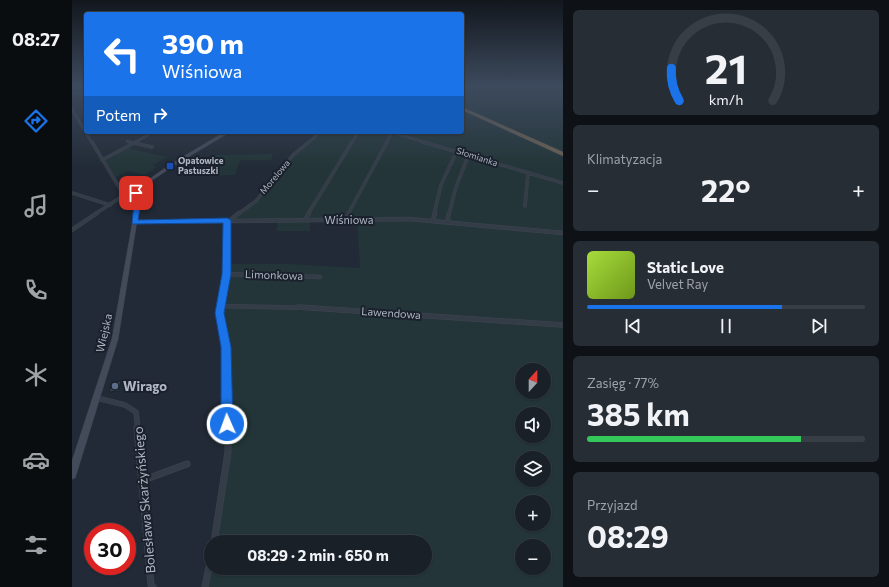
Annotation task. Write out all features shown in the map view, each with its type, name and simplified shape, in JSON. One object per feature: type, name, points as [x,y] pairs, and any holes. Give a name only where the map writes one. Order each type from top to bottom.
[{"type":"highway","points":[[476,114],[563,154]]},
{"type":"street","points":[[75,114],[84,129]]},
{"type":"street","points":[[87,134],[122,192],[126,194]]},
{"type":"street","points":[[72,230],[126,194],[136,191],[141,185],[161,172],[225,134]]},
{"type":"street","name":"Morelowa","points":[[228,220],[256,201],[293,155],[318,134]]},
{"type":"street","points":[[304,220],[357,134]]},
{"type":"street","points":[[345,220],[391,134]]},
{"type":"street","name":"Słomianka","points":[[399,134],[563,183]]},
{"type":"street","points":[[102,160],[148,135]]},
{"type":"street","points":[[126,142],[152,147]]},
{"type":"street","points":[[447,222],[456,187],[469,154]]},
{"type":"street","points":[[433,221],[441,185],[454,157]]},
{"type":"street","points":[[525,206],[528,173]]},
{"type":"street","name":"Wiejska","points":[[72,475],[115,339],[137,202],[136,191]]},
{"type":"street","points":[[72,193],[110,205]]},
{"type":"street","name":"Wiśniowa","points":[[134,222],[410,219],[563,233]]},
{"type":"street","points":[[215,535],[228,452],[226,347],[220,306],[227,274],[228,220]]},
{"type":"street","name":"Limonkowa","points":[[227,274],[320,277]]},
{"type":"street","name":"Lawendowa","points":[[220,306],[287,306],[563,325]]},
{"type":"street","name":"Bolesława Skarżyńskiego","points":[[97,398],[125,405],[136,412],[151,585],[153,587]]},
{"type":"street","points":[[142,481],[187,464]]},
{"type":"street","points":[[205,587],[207,575]]},
{"type":"shaded area","points":[[464,114],[563,114],[563,587],[203,587],[205,575],[432,575],[432,535],[212,535],[225,466],[225,364],[224,341],[219,319],[226,275],[225,264],[288,264],[360,268],[357,220],[310,221],[310,231],[277,231],[278,221],[226,222],[254,201],[290,158],[317,134],[464,134]]},
{"type":"shaded area","points":[[128,148],[167,157],[153,165],[157,167],[145,175],[128,171],[116,177],[104,161]]},
{"type":"shaded area","points":[[273,154],[271,160],[240,160],[235,175],[207,176],[216,155]]},
{"type":"building","name":"Wirago","points":[[121,381],[119,391],[109,392],[112,382]]},
{"type":"place","name":"Opatowice Pastuszki","points":[[170,166]]},
{"type":"place","name":"Wirago","points":[[115,386]]},
{"type":"route","points":[[136,193],[137,208],[134,222],[227,220],[227,274],[219,313],[226,347],[225,369],[227,424]]}]
